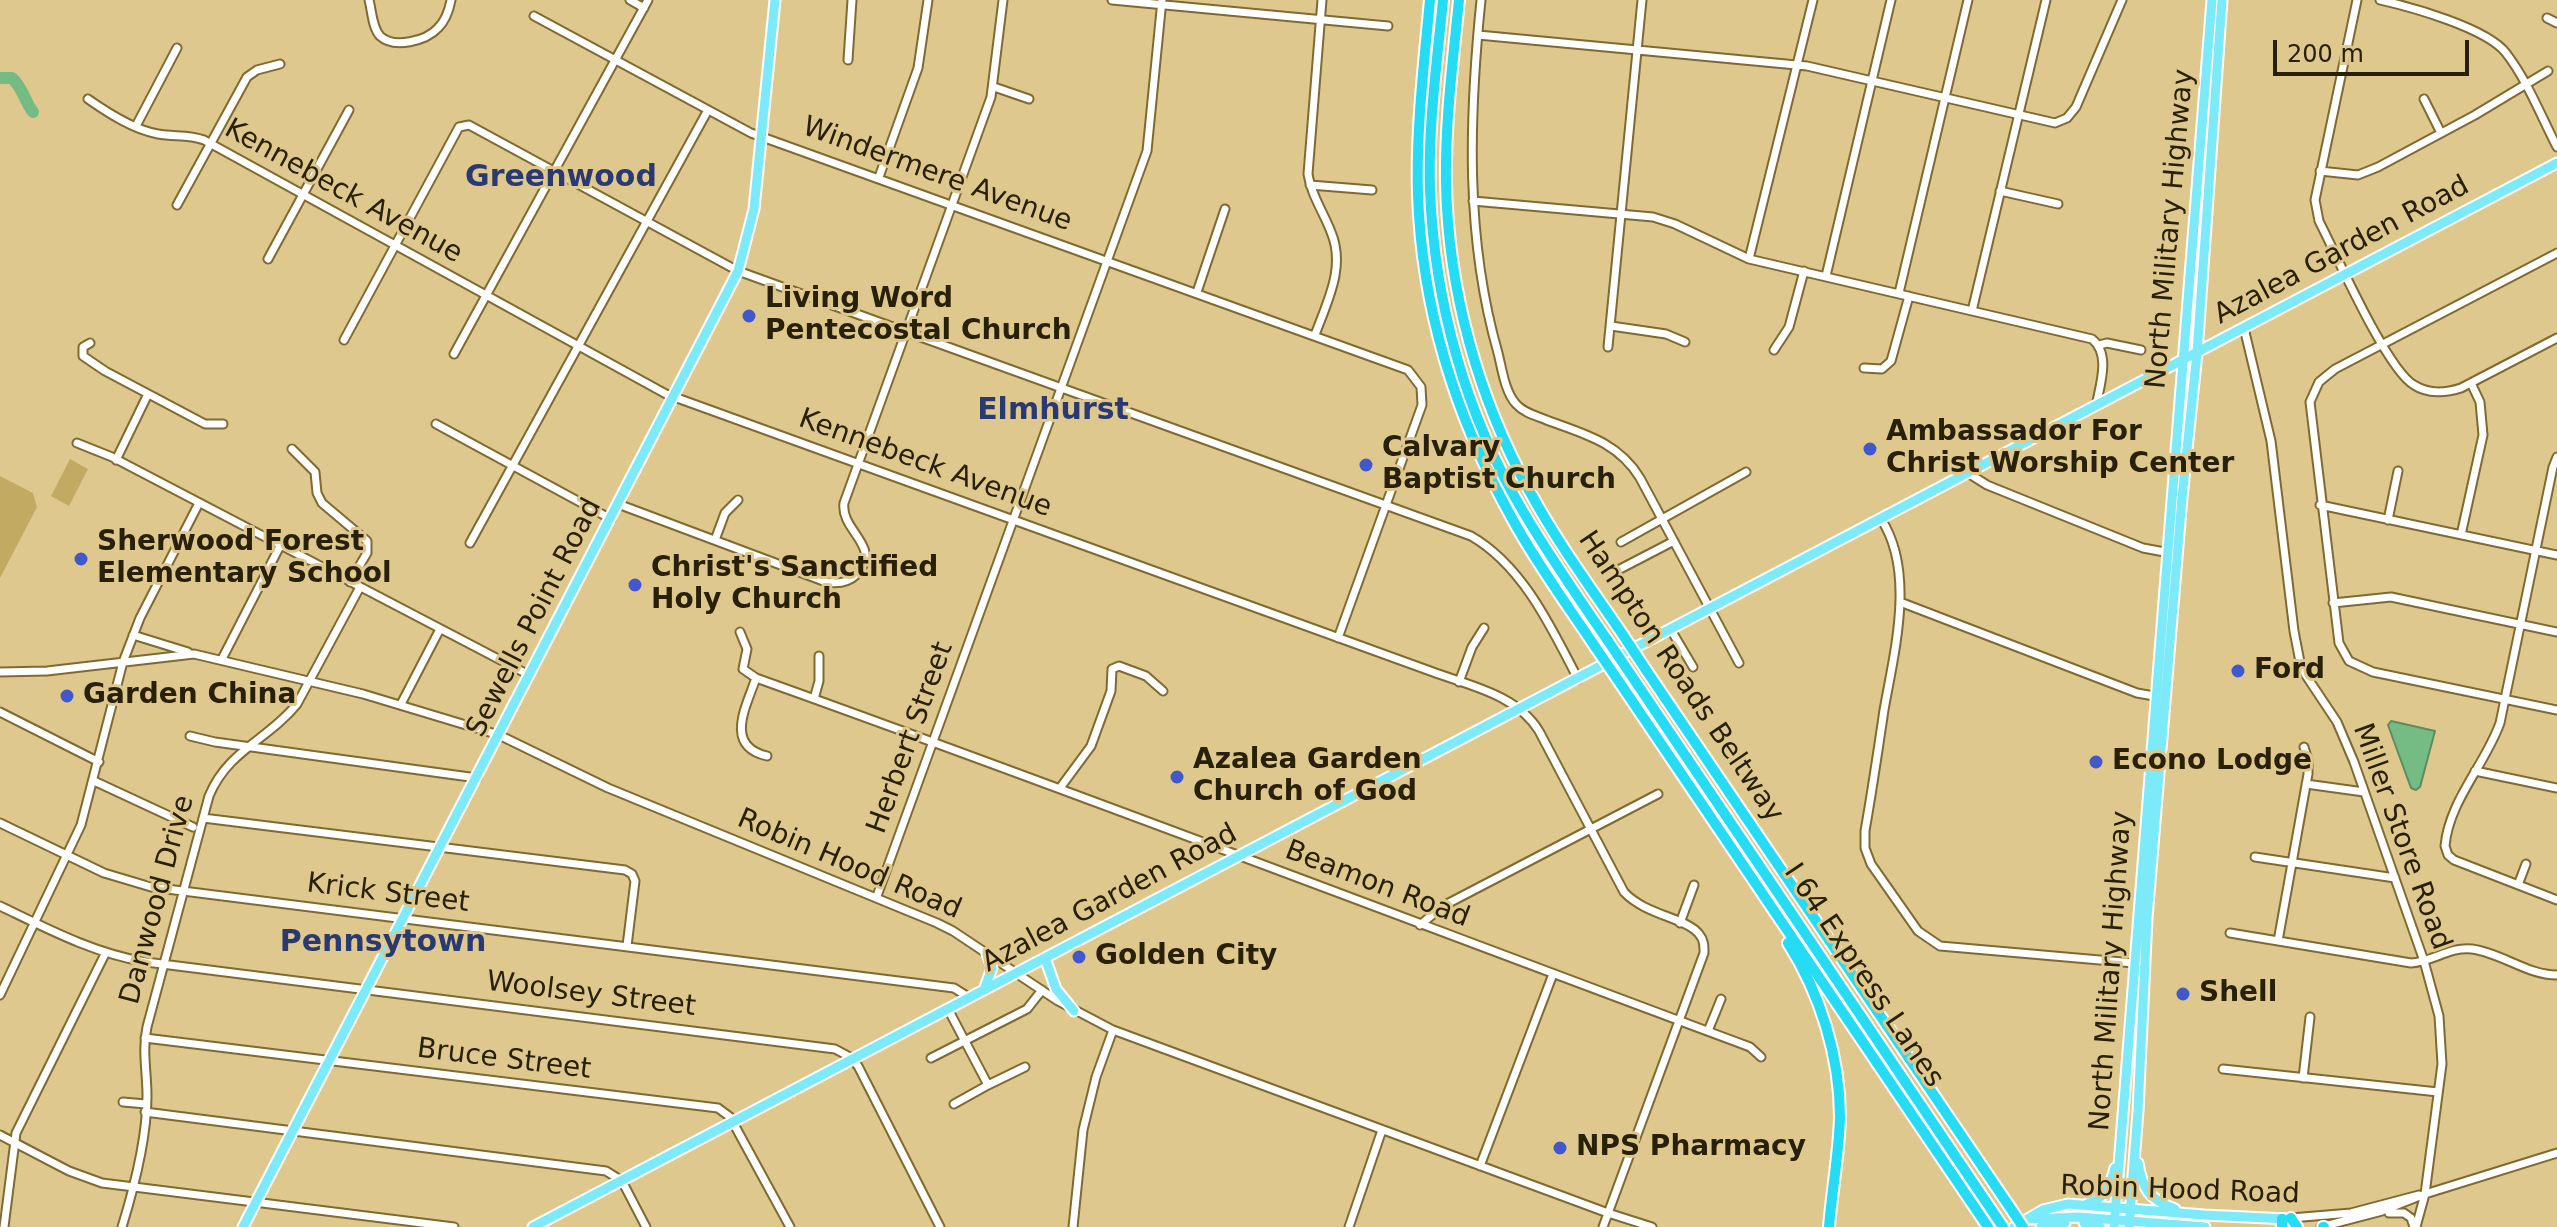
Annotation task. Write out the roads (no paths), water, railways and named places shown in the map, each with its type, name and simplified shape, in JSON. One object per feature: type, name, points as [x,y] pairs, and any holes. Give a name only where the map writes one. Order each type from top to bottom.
[{"type":"highway","name":"Hampton Roads Beltway","points":[[1430,0],[1420,114],[1418,192],[1424,262],[1437,333],[1458,402],[1491,479],[1532,552],[1985,1224]]},
{"type":"highway","name":"I 64 Express Lanes","points":[[1443,0],[1432,115],[1430,188],[1437,267],[1452,338],[1477,415],[1506,481],[1548,553],[2003,1227]]},
{"type":"highway","name":"Hampton Roads Beltway","points":[[1459,0],[1448,109],[1446,183],[1456,283],[1469,343],[1500,432],[1530,494],[1646,670],[2009,1206],[2027,1223]]},
{"type":"highway","points":[[1766,898],[1775,924],[1801,964],[1832,1044],[1837,1070],[1840,1119],[1829,1227]]},
{"type":"main road","name":"Sewells Point Road","points":[[243,1227],[738,271],[750,233],[775,0]]},
{"type":"main road","name":"North Military Highway","points":[[2114,1223],[2134,963],[2172,554],[2183,361],[2212,0]]},
{"type":"main road","name":"North Military Highway","points":[[2172,554],[2197,353],[2222,0]]},
{"type":"main road","name":"Azalea Garden Road","points":[[533,1227],[2557,163]]},
{"type":"main road","name":"North Military Highway","points":[[2129,1224],[2160,697]]},
{"type":"main road","points":[[984,990],[992,968],[987,954]]},
{"type":"main road","points":[[1045,958],[1056,989],[1074,1011]]},
{"type":"main road","points":[[2085,1205],[2102,1198],[2109,1189],[2122,1141]]},
{"type":"main road","points":[[2136,1144],[2140,1179],[2149,1196],[2186,1213]]},
{"type":"main road","name":"Robin Hood Road","points":[[2027,1223],[2051,1207],[2085,1205],[2288,1223]]},
{"type":"main road","name":"Robin Hood Road","points":[[2014,1227],[2079,1217],[2114,1223],[2205,1227]]},
{"type":"main road","points":[[2041,1227],[2079,1222],[2100,1227]]},
{"type":"street","points":[[369,0],[378,33],[394,42],[412,40],[436,31],[448,13],[451,0]]},
{"type":"street","points":[[630,0],[644,8]]},
{"type":"street","points":[[454,354],[648,0]]},
{"type":"street","points":[[848,60],[852,0]]},
{"type":"street","points":[[879,177],[918,68],[928,0]]},
{"type":"street","points":[[618,504],[833,583],[846,581],[861,568],[865,556],[863,543],[846,522],[843,509],[994,87],[1003,0]]},
{"type":"street","points":[[1112,0],[1162,2],[1388,26]]},
{"type":"street","points":[[1315,335],[1337,263],[1333,236],[1310,185],[1309,137],[1322,0]]},
{"type":"street","points":[[1481,0],[1473,104],[1473,201],[1485,301],[1512,398],[1528,413],[1599,439],[1627,459],[1739,663]]},
{"type":"street","points":[[1608,347],[1642,0]]},
{"type":"street","points":[[1749,259],[1813,0]]},
{"type":"street","points":[[1826,276],[1891,0]]},
{"type":"street","points":[[1899,293],[1968,0]]},
{"type":"street","points":[[1972,311],[2046,0]]},
{"type":"street","points":[[1478,35],[1797,64],[2049,123],[2061,121],[2076,107],[2122,0]]},
{"type":"street","points":[[2357,0],[2315,200],[2316,211],[2382,344],[2399,372],[2415,386],[2428,391],[2447,392],[2471,383],[2557,338]]},
{"type":"street","points":[[2380,0],[2427,12],[2493,42],[2507,53],[2557,147]]},
{"type":"street","name":"Herbert Street","points":[[877,896],[1149,146],[1162,2]]},
{"type":"street","name":"Windermere Avenue","points":[[534,16],[762,137],[1408,370],[1418,381],[1422,392],[1421,409],[1386,505]]},
{"type":"street","points":[[2547,18],[2557,23]]},
{"type":"street","points":[[136,126],[177,48]]},
{"type":"street","points":[[177,205],[247,77],[257,70],[280,64]]},
{"type":"street","points":[[2320,171],[2361,174],[2526,87],[2548,71]]},
{"type":"street","points":[[994,87],[1029,99]]},
{"type":"street","name":"Kennebeck Avenue","points":[[88,99],[136,126],[160,135],[187,135],[210,144],[673,397],[1504,698],[1521,709],[1539,731],[1619,884],[1643,908],[1680,923]]},
{"type":"street","points":[[2424,99],[2441,133]]},
{"type":"street","points":[[268,259],[349,110]]},
{"type":"street","points":[[470,543],[708,110]]},
{"type":"street","points":[[344,340],[459,127],[470,126],[738,271],[1471,536],[1496,552],[1515,573],[1547,621],[1578,679]]},
{"type":"street","points":[[1310,185],[1372,190]]},
{"type":"street","points":[[2000,191],[2058,204]]},
{"type":"street","points":[[1473,201],[1664,220],[1749,259],[2092,339],[2099,345],[2103,359],[2096,406]]},
{"type":"street","points":[[1197,292],[1225,209]]},
{"type":"street","points":[[2557,253],[2324,376],[2314,389],[2310,402],[2333,603],[2339,643],[2344,655],[2354,665],[2373,672],[2557,710]]},
{"type":"street","points":[[1774,350],[1789,327],[1804,271]]},
{"type":"street","points":[[1864,368],[1882,369],[1891,361],[1909,296]]},
{"type":"street","points":[[1611,326],[1666,334],[1685,342]]},
{"type":"street","name":"Miller Store Road","points":[[2244,328],[2271,441],[2300,662],[2337,722],[2424,961],[2442,1030],[2442,1064],[2425,1194],[2415,1227]]},
{"type":"street","points":[[90,343],[83,347],[83,356],[205,424],[223,424]]},
{"type":"street","points":[[2099,345],[2107,343],[2141,350]]},
{"type":"street","points":[[2461,535],[2483,435],[2480,402],[2471,383]]},
{"type":"street","points":[[116,460],[148,394]]},
{"type":"street","points":[[436,424],[611,519]]},
{"type":"street","points":[[77,443],[116,460],[529,675]]},
{"type":"street","points":[[292,449],[315,472],[317,493],[322,503],[367,541],[367,553],[350,582]]},
{"type":"street","points":[[2557,457],[2495,737],[2475,771],[2445,841],[2446,850],[2454,860],[2557,900]]},
{"type":"street","points":[[2388,520],[2398,471]]},
{"type":"street","points":[[1621,542],[1746,472]]},
{"type":"street","points":[[1968,473],[1987,485],[2131,544],[2172,554]]},
{"type":"street","points":[[715,540],[725,513],[738,500]]},
{"type":"street","points":[[0,995],[81,825],[123,662],[133,635],[199,503]]},
{"type":"street","points":[[1338,638],[1386,505]]},
{"type":"street","points":[[2320,505],[2557,555]]},
{"type":"street","points":[[1881,519],[1891,537],[1900,602],[1865,831],[1865,848],[1871,864],[1918,931],[1940,946],[2134,963]]},
{"type":"street","points":[[1620,569],[1674,541]]},
{"type":"street","points":[[222,659],[280,546]]},
{"type":"street","name":"Danwood Drive","points":[[122,1227],[133,1187],[146,1108],[145,1038],[214,783],[226,765],[290,713],[360,587]]},
{"type":"street","points":[[2333,603],[2391,597],[2557,632]]},
{"type":"street","points":[[1900,602],[2137,693],[2160,697]]},
{"type":"street","points":[[1459,682],[1472,647],[1484,628]]},
{"type":"street","points":[[401,704],[440,629]]},
{"type":"street","points":[[1671,630],[1693,667]]},
{"type":"street","points":[[740,632],[747,649],[743,669],[756,678],[744,711],[742,737],[747,747],[767,756]]},
{"type":"street","points":[[133,635],[194,654]]},
{"type":"street","name":"Robin Hood Road","points":[[0,672],[47,671],[194,654],[401,704],[499,735],[608,788],[877,896],[953,931],[1074,1011],[1113,1030],[1652,1227]]},
{"type":"street","points":[[814,699],[819,681],[819,656]]},
{"type":"street","points":[[1060,788],[1091,746],[1111,691],[1112,669],[1119,666],[1146,676],[1163,691]]},
{"type":"street","name":"Beamon Road","points":[[756,678],[1060,788],[1679,1020],[1750,1047],[1761,1057]]},
{"type":"street","points":[[0,712],[99,762]]},
{"type":"street","points":[[190,736],[247,747],[477,778]]},
{"type":"street","points":[[2278,941],[2306,784],[2308,766],[2304,747]]},
{"type":"street","points":[[2475,771],[2557,788]]},
{"type":"street","points":[[94,781],[193,827]]},
{"type":"street","points":[[2306,784],[2364,792]]},
{"type":"street","points":[[1420,925],[1443,906],[1658,794]]},
{"type":"street","points":[[203,818],[625,870],[634,877],[627,946]]},
{"type":"street","name":"Krick Street","points":[[0,823],[121,879],[184,891],[954,988],[970,998]]},
{"type":"street","points":[[2255,857],[2395,878]]},
{"type":"street","points":[[2518,885],[2526,864]]},
{"type":"street","points":[[1603,1227],[1704,948],[1698,932],[1680,923],[1694,885]]},
{"type":"street","name":"Woolsey Street","points":[[0,906],[105,954],[163,965],[828,1047],[852,1059]]},
{"type":"street","points":[[2230,933],[2411,963],[2450,951],[2470,949],[2541,974],[2557,975]]},
{"type":"street","points":[[4,1227],[16,1133],[105,954]]},
{"type":"street","points":[[1480,1166],[1553,974]]},
{"type":"street","points":[[931,1058],[1027,1009],[1042,990]]},
{"type":"street","points":[[1708,1031],[1721,999]]},
{"type":"street","points":[[948,1009],[988,1085]]},
{"type":"street","points":[[2303,1078],[2310,1017]]},
{"type":"street","points":[[1073,1227],[1083,1130],[1092,1088],[1113,1030]]},
{"type":"street","name":"Bruce Street","points":[[145,1038],[718,1108],[733,1122]]},
{"type":"street","points":[[852,1059],[900,1145],[940,1227]]},
{"type":"street","points":[[954,1104],[1025,1067]]},
{"type":"street","points":[[2223,1069],[2438,1092]]},
{"type":"street","points":[[123,1102],[293,1131],[606,1171],[622,1181],[646,1227]]},
{"type":"street","points":[[733,1122],[790,1227]]},
{"type":"street","points":[[1349,1227],[1382,1130]]},
{"type":"street","points":[[0,1135],[85,1178],[133,1187],[454,1227]]},
{"type":"street","name":"Robin Hood Road","points":[[2323,1227],[2363,1217],[2425,1194],[2557,1153]]},
{"type":"street","name":"Robin Hood Road","points":[[2288,1223],[2425,1194]]},
{"type":"street","points":[[2363,1217],[2399,1211],[2408,1215],[2415,1227]]},
{"type":"waterway","points":[[0,78],[12,78],[33,112]]},
{"type":"place","name":"Living Word Pentecostal Church","points":[[749,316]]},
{"type":"place","name":"Ambassador For Christ Worship Center","points":[[1870,449]]},
{"type":"place","name":"Calvary Baptist Church","points":[[1366,465]]},
{"type":"place","name":"Sherwood Forest Elementary School","points":[[81,559]]},
{"type":"place","name":"Christ's Sanctified Holy Church","points":[[635,585]]},
{"type":"place","name":"Ford","points":[[2238,671]]},
{"type":"place","name":"Garden China","points":[[67,696]]},
{"type":"place","name":"Econo Lodge","points":[[2096,762]]},
{"type":"place","name":"Azalea Garden Church of God","points":[[1177,777]]},
{"type":"place","name":"Golden City","points":[[1079,957]]},
{"type":"place","name":"Shell","points":[[2183,994]]},
{"type":"place","name":"NPS Pharmacy","points":[[1560,1148]]},
{"type":"district","name":"Greenwood","points":[[561,178]]},
{"type":"district","name":"Elmhurst","points":[[1053,411]]},
{"type":"district","name":"Pennsytown","points":[[383,943]]}]
